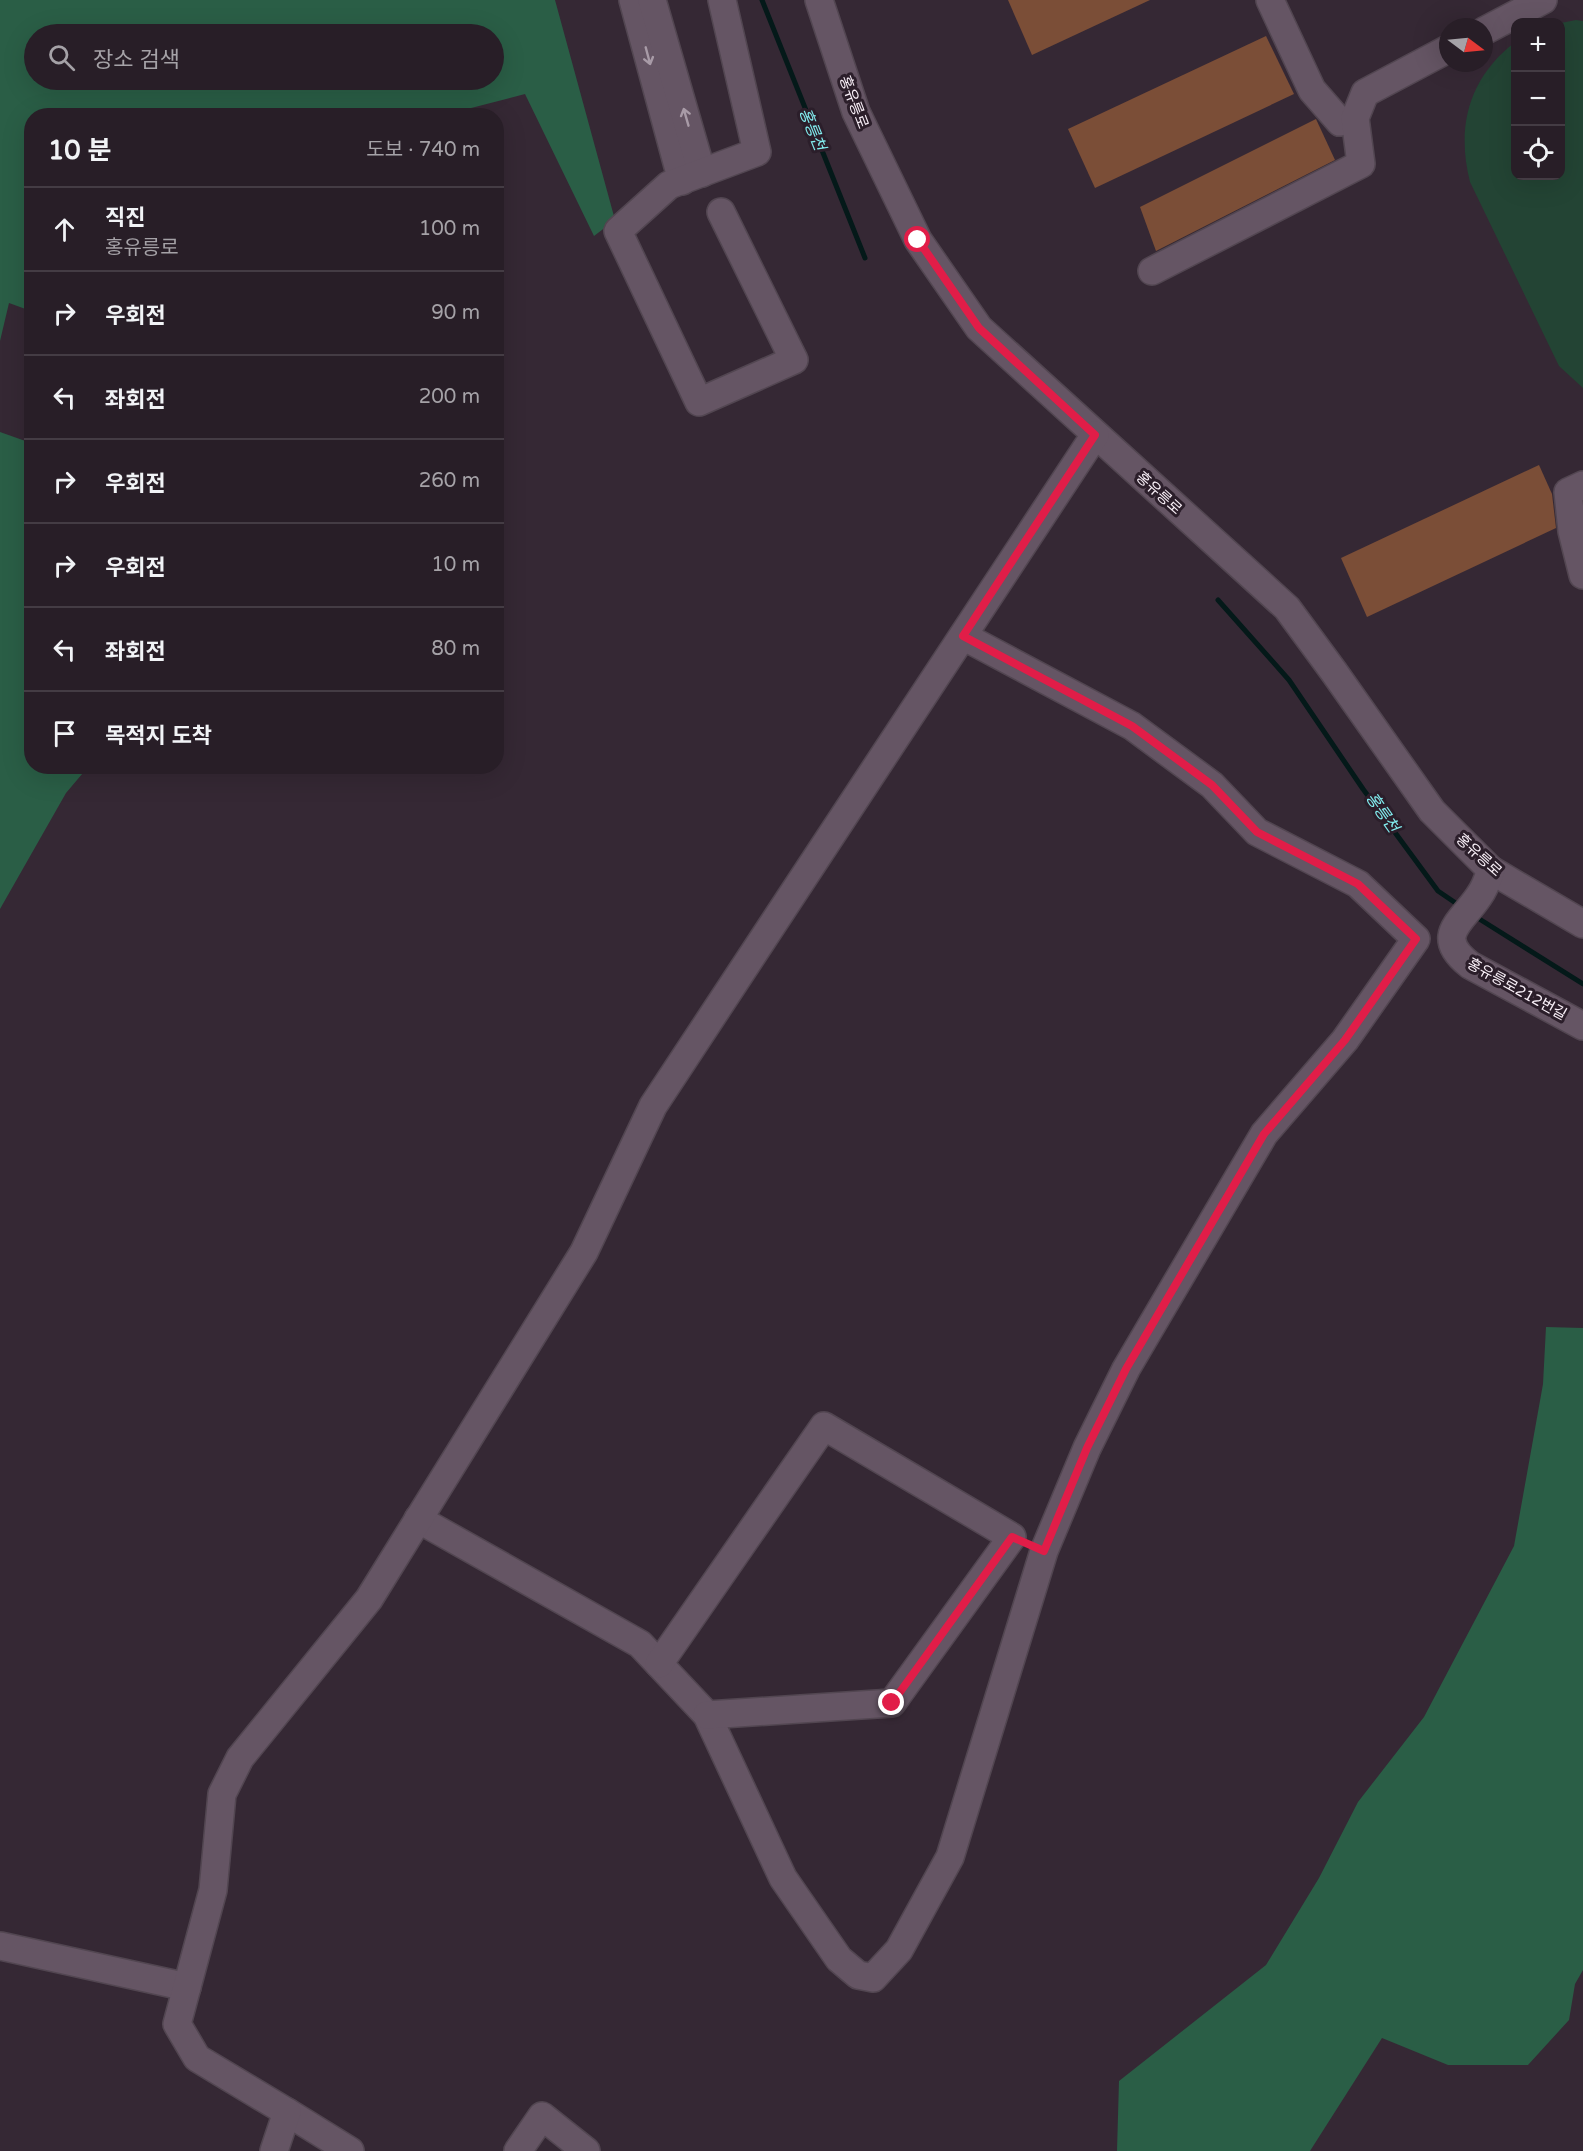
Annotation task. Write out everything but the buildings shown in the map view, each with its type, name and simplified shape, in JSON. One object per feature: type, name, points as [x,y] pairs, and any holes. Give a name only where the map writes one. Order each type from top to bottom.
[{"type":"street","points":[[633,0],[692,177]]},
{"type":"street","points":[[652,0],[692,177]]},
{"type":"street","points":[[721,212],[794,360],[699,402],[618,231],[669,185],[757,152],[722,0]]},
{"type":"street","name":"홍유릉로","points":[[819,0],[856,112],[918,240],[979,328],[1090,443],[1287,608],[1432,811],[1491,870],[1583,924]]},
{"type":"street","points":[[1270,0],[1312,90],[1340,122],[1355,118]]},
{"type":"street","points":[[1493,26],[1543,0]]},
{"type":"street","points":[[1152,271],[1361,164],[1355,118],[1365,93],[1439,55]]},
{"type":"street","points":[[350,2151],[197,2058],[177,2024],[213,1890],[222,1794],[240,1758],[369,1599],[584,1252],[653,1106],[1090,443]]},
{"type":"street","points":[[1583,485],[1568,492],[1572,531],[1583,575]]},
{"type":"street","points":[[418,1520],[640,1644],[707,1715],[783,1878],[839,1959],[858,1975],[873,1978],[899,1950],[950,1857],[1044,1551],[1087,1448],[1126,1369],[1264,1134],[1345,1040],[1416,939],[1358,884],[1257,832],[1212,785],[1132,726],[963,636]]},
{"type":"street","name":"홍유릉로212번길","points":[[1491,870],[1482,890],[1451,933],[1451,939],[1461,957],[1470,965],[1583,1026]]},
{"type":"street","points":[[659,1664],[824,1426],[1012,1537],[1044,1551]]},
{"type":"street","points":[[707,1715],[892,1703],[1012,1537]]},
{"type":"street","points":[[0,1946],[187,1987]]},
{"type":"street","points":[[274,2151],[287,2112]]},
{"type":"street","points":[[518,2151],[542,2116],[586,2151]]},
{"type":"green space","points":[[0,0],[555,0],[615,220],[594,236],[525,94],[471,108],[24,108],[24,308],[9,303],[0,341]]},
{"type":"green space","points":[[1583,21],[1583,388],[1559,366],[1470,182],[1465,142],[1470,104],[1477,87],[1486,72],[1493,72],[1493,64],[1511,46],[1511,180],[1565,180],[1565,22]]},
{"type":"green space","points":[[0,432],[24,441],[24,774],[82,774],[66,793],[0,909]]},
{"type":"green space","points":[[1546,1327],[1583,1328],[1583,1970],[1575,1984],[1569,2020],[1528,2065],[1448,2065],[1382,2038],[1310,2151],[1117,2151],[1119,2081],[1266,1965],[1319,1878],[1358,1802],[1424,1717],[1514,1546],[1543,1384]]},
{"type":"waterway","name":"홍릉천","points":[[762,0],[865,258]]},
{"type":"waterway","name":"홍릉천","points":[[1218,600],[1289,680],[1363,789],[1438,891],[1460,906]]},
{"type":"waterway","name":"홍릉천","points":[[1473,915],[1583,984]]},
{"type":"route","points":[[892,1703],[1012,1537],[1044,1551],[1087,1448],[1126,1369],[1264,1134],[1345,1040],[1416,939],[1358,884],[1257,832],[1212,785],[1132,726],[963,636],[1095,435],[979,328],[918,240]]}]
